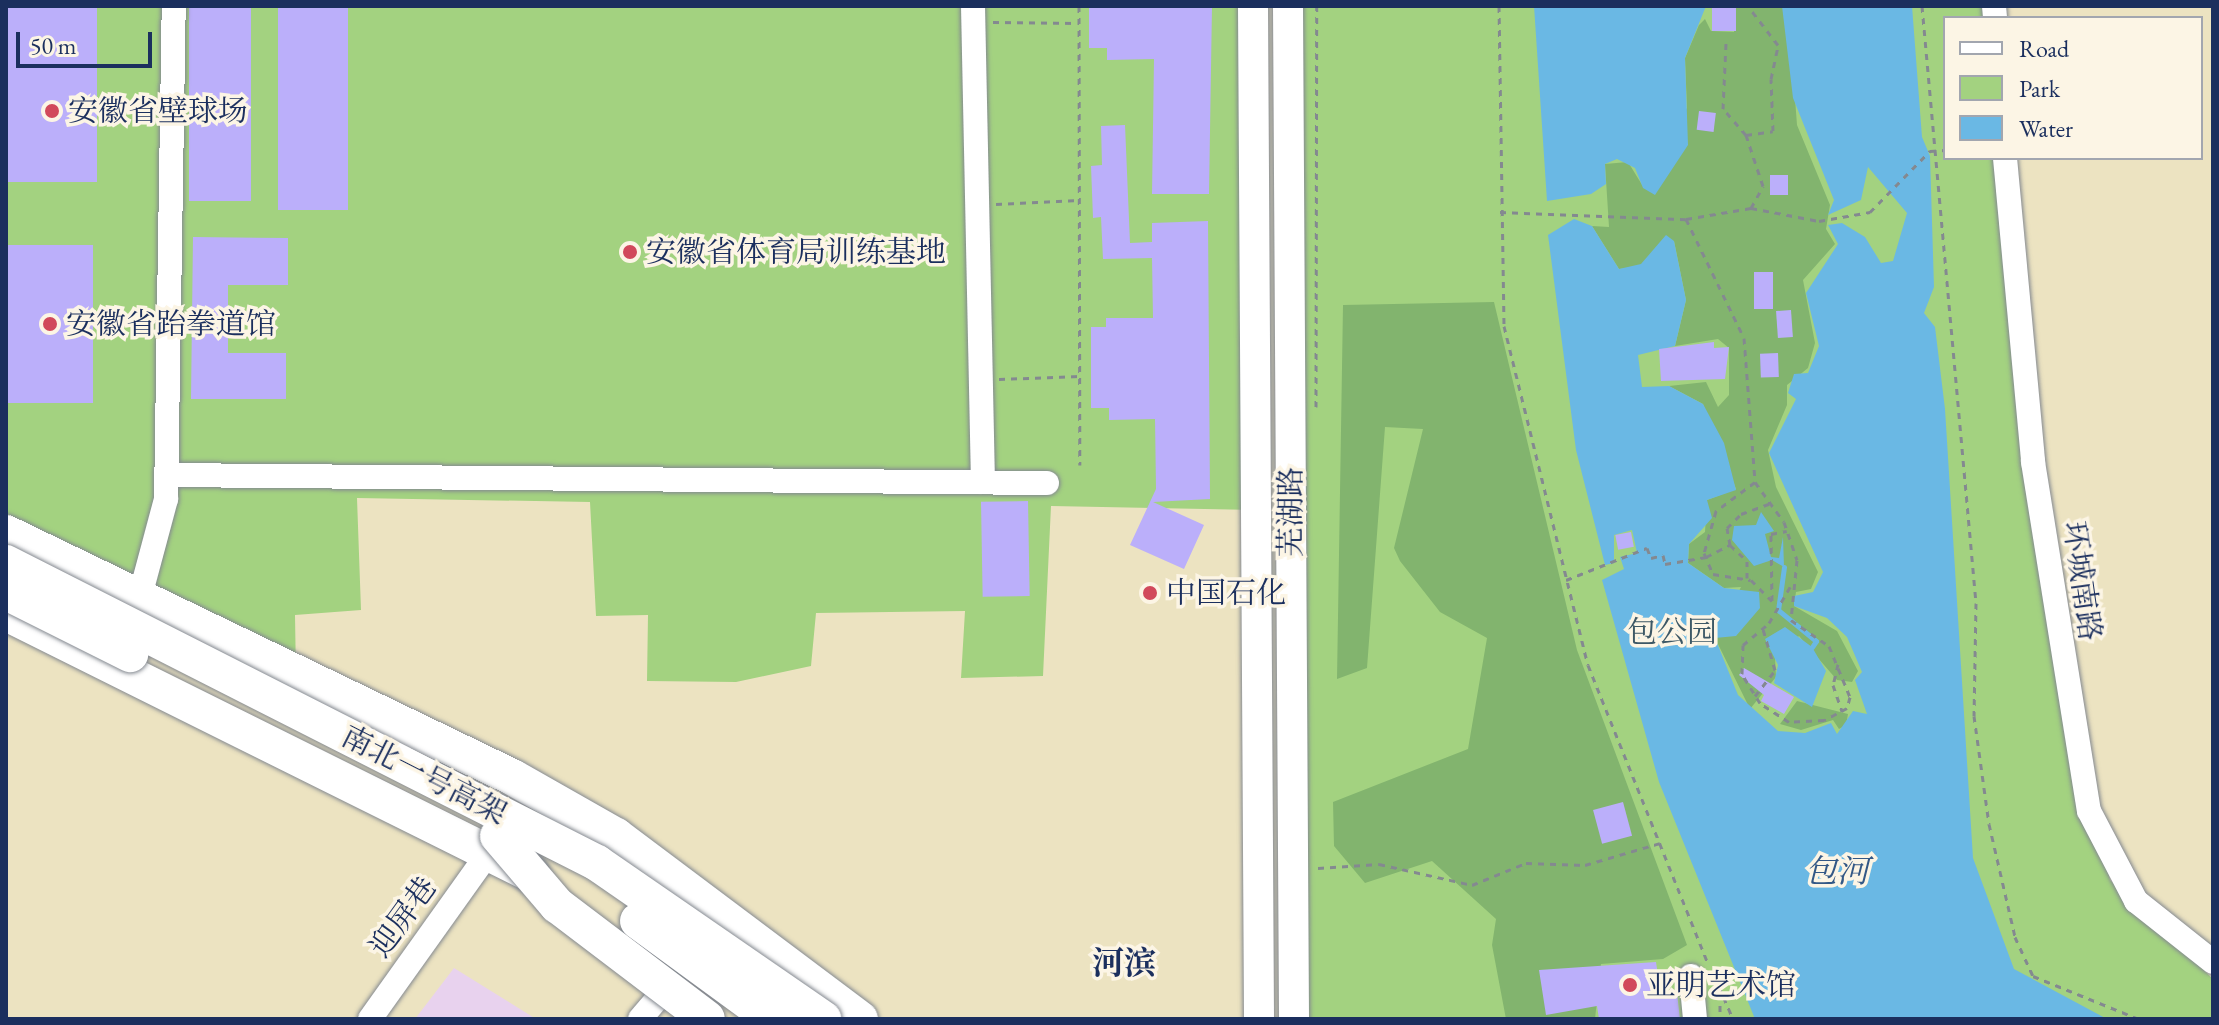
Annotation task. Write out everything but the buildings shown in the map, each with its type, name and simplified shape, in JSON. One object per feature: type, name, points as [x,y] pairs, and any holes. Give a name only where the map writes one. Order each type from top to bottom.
[{"type":"highway","points":[[6,521],[326,680],[407,732]]},
{"type":"highway","points":[[6,533],[407,732],[512,777],[616,836],[860,1019]]},
{"type":"highway","name":"南北一号高架","points":[[6,563],[597,863],[823,1019]]},
{"type":"highway","name":"南北一号高架","points":[[6,592],[493,844],[576,875],[772,1019]]},
{"type":"highway","points":[[6,613],[493,844],[566,891],[677,975],[726,1019]]},
{"type":"highway","points":[[493,844],[700,1019]]},
{"type":"highway","points":[[493,844],[557,905],[707,1019]]},
{"type":"main road","name":"芜湖路","points":[[1253,6],[1255,1013]]},
{"type":"main road","name":"芜湖路","points":[[1288,6],[1294,1019]]},
{"type":"street","points":[[143,585],[166,475],[174,6]]},
{"type":"street","points":[[973,14],[983,482]]},
{"type":"street","name":"环城南路","points":[[2005,160],[2035,477],[2089,811],[2130,894],[2169,934],[2213,962]]},
{"type":"street","points":[[166,475],[1047,483]]},
{"type":"street","name":"迎屏巷","points":[[370,1019],[493,844]]},
{"type":"street","points":[[640,1019],[677,975]]},
{"type":"street","points":[[1691,976],[1695,1019]]},
{"type":"path","points":[[1079,6],[1080,465]]},
{"type":"path","points":[[1499,6],[1504,326],[1588,665],[1733,1019]]},
{"type":"path","points":[[1746,135],[1773,131],[1771,79],[1778,45],[1748,6]]},
{"type":"path","points":[[1922,6],[1932,150],[1976,603],[1974,716],[2005,895],[2033,976],[2139,1019]]},
{"type":"path","points":[[973,14],[1079,23]]},
{"type":"path","points":[[1726,42],[1723,109],[1746,135],[1763,186],[1751,208]]},
{"type":"path","points":[[1500,212],[1686,219],[1751,208],[1791,220],[1831,220],[1870,212],[1932,150],[1943,150]]},
{"type":"path","points":[[977,203],[1079,200]]},
{"type":"path","points":[[1686,219],[1744,338],[1755,482],[1787,531],[1797,560],[1790,587],[1791,620],[1829,646],[1850,697],[1842,711],[1789,722],[1755,696],[1742,674],[1743,645],[1763,629],[1790,587]]},
{"type":"path","points":[[980,379],[1080,376]]},
{"type":"path","points":[[1755,482],[1716,511],[1706,557],[1713,574],[1747,579],[1776,605]]},
{"type":"path","points":[[1747,579],[1747,561],[1730,545],[1727,528],[1770,504]]},
{"type":"path","points":[[1772,601],[1775,559],[1771,534],[1787,531]]},
{"type":"path","points":[[1566,580],[1618,565],[1616,554],[1647,548],[1651,558],[1663,555],[1665,564],[1706,557],[1730,545]]},
{"type":"path","points":[[1755,696],[1775,670],[1763,629]]},
{"type":"path","points":[[1838,664],[1833,685],[1842,711]]},
{"type":"path","points":[[1315,869],[1379,864],[1472,885],[1526,863],[1585,865],[1660,843]]},
{"type":"path","points":[[1720,990],[1720,1019]]},
{"type":"shaded area","points":[[454,968],[536,1019],[415,1019]]},
{"type":"green space","name":"安徽省体育局训练基地","points":[[6,6],[1253,6],[1256,510],[1051,506],[1043,676],[961,678],[965,611],[816,613],[811,666],[736,682],[647,681],[648,615],[596,616],[590,502],[357,498],[361,610],[295,615],[296,677],[6,533]]},
{"type":"green space","name":"包公园","points":[[1288,6],[1996,6],[1997,16],[1943,16],[1943,160],[2009,160],[2058,664],[2110,880],[2213,979],[2213,1019],[1294,1019]]},
{"type":"green space","points":[[1736,6],[1782,6],[1789,19],[1797,125],[1830,205],[1826,229],[1835,244],[1803,280],[1815,343],[1808,368],[1787,385],[1787,405],[1768,450],[1776,487],[1818,572],[1811,589],[1796,592],[1794,606],[1837,631],[1858,671],[1852,682],[1837,680],[1799,636],[1775,657],[1776,677],[1750,709],[1715,638],[1741,587],[1724,588],[1688,563],[1689,544],[1705,532],[1707,500],[1736,489],[1703,404],[1669,386],[1706,382],[1718,407],[1729,395],[1729,348],[1718,339],[1675,346],[1686,300],[1674,241],[1641,267],[1619,269],[1592,226],[1609,227],[1605,164],[1628,162],[1644,188],[1687,108],[1685,58],[1699,25],[1705,19],[1711,31],[1734,32]]},
{"type":"green space","points":[[1494,302],[1577,650],[1687,945],[1663,959],[1601,964],[1595,1019],[1506,1019],[1492,945],[1496,919],[1432,861],[1365,883],[1334,846],[1333,802],[1468,749],[1487,638],[1440,612],[1400,561],[1394,548],[1423,429],[1385,427],[1367,668],[1337,679],[1343,305]]},
{"type":"green space","points":[[1797,701],[1848,714],[1846,725],[1839,729],[1833,720],[1801,730],[1780,724]]},
{"type":"water","points":[[1534,6],[1706,6],[1685,58],[1688,145],[1655,195],[1643,188],[1635,168],[1617,159],[1605,164],[1606,184],[1591,194],[1547,201]]},
{"type":"water","name":"包河","points":[[1782,6],[1912,6],[1922,137],[1930,156],[1934,287],[1924,313],[1935,327],[1945,409],[1973,858],[2014,969],[2107,1019],[1755,1019],[1659,782],[1602,580],[1624,569],[1620,557],[1637,553],[1632,530],[1614,535],[1614,563],[1605,565],[1576,450],[1548,235],[1574,219],[1592,226],[1619,269],[1641,264],[1666,235],[1674,241],[1686,300],[1675,346],[1638,355],[1642,387],[1669,386],[1703,404],[1724,443],[1736,490],[1707,500],[1712,518],[1689,544],[1688,563],[1724,588],[1759,592],[1760,608],[1736,636],[1715,638],[1738,695],[1778,731],[1805,733],[1831,723],[1837,734],[1853,711],[1867,714],[1855,680],[1862,672],[1847,637],[1827,618],[1794,606],[1794,596],[1813,592],[1823,572],[1769,453],[1796,399],[1788,393],[1794,374],[1808,373],[1819,346],[1806,293],[1838,244],[1828,225],[1842,223],[1865,237],[1881,263],[1893,261],[1907,213],[1868,167],[1861,200],[1828,215],[1834,200],[1793,98]]},
{"type":"water","points":[[1761,512],[1774,531],[1765,534],[1771,557],[1779,558],[1783,537],[1784,567],[1772,560],[1754,566],[1732,540],[1734,526],[1756,525]]},
{"type":"water","points":[[1785,627],[1812,647],[1826,671],[1812,707],[1774,683],[1778,665],[1765,639]]},
{"type":"waterway","points":[[1784,567],[1778,610],[1816,641],[1812,647]]},
{"type":"place","name":"安徽省壁球场","points":[[52,111]]},
{"type":"place","name":"安徽省体育局训练基地","points":[[630,252]]},
{"type":"place","name":"安徽省跆拳道馆","points":[[50,324]]},
{"type":"place","name":"中国石化","points":[[1150,593]]},
{"type":"place","name":"亚明艺术馆","points":[[1630,985]]},
{"type":"district","name":"河滨","points":[[1124,963]]}]
